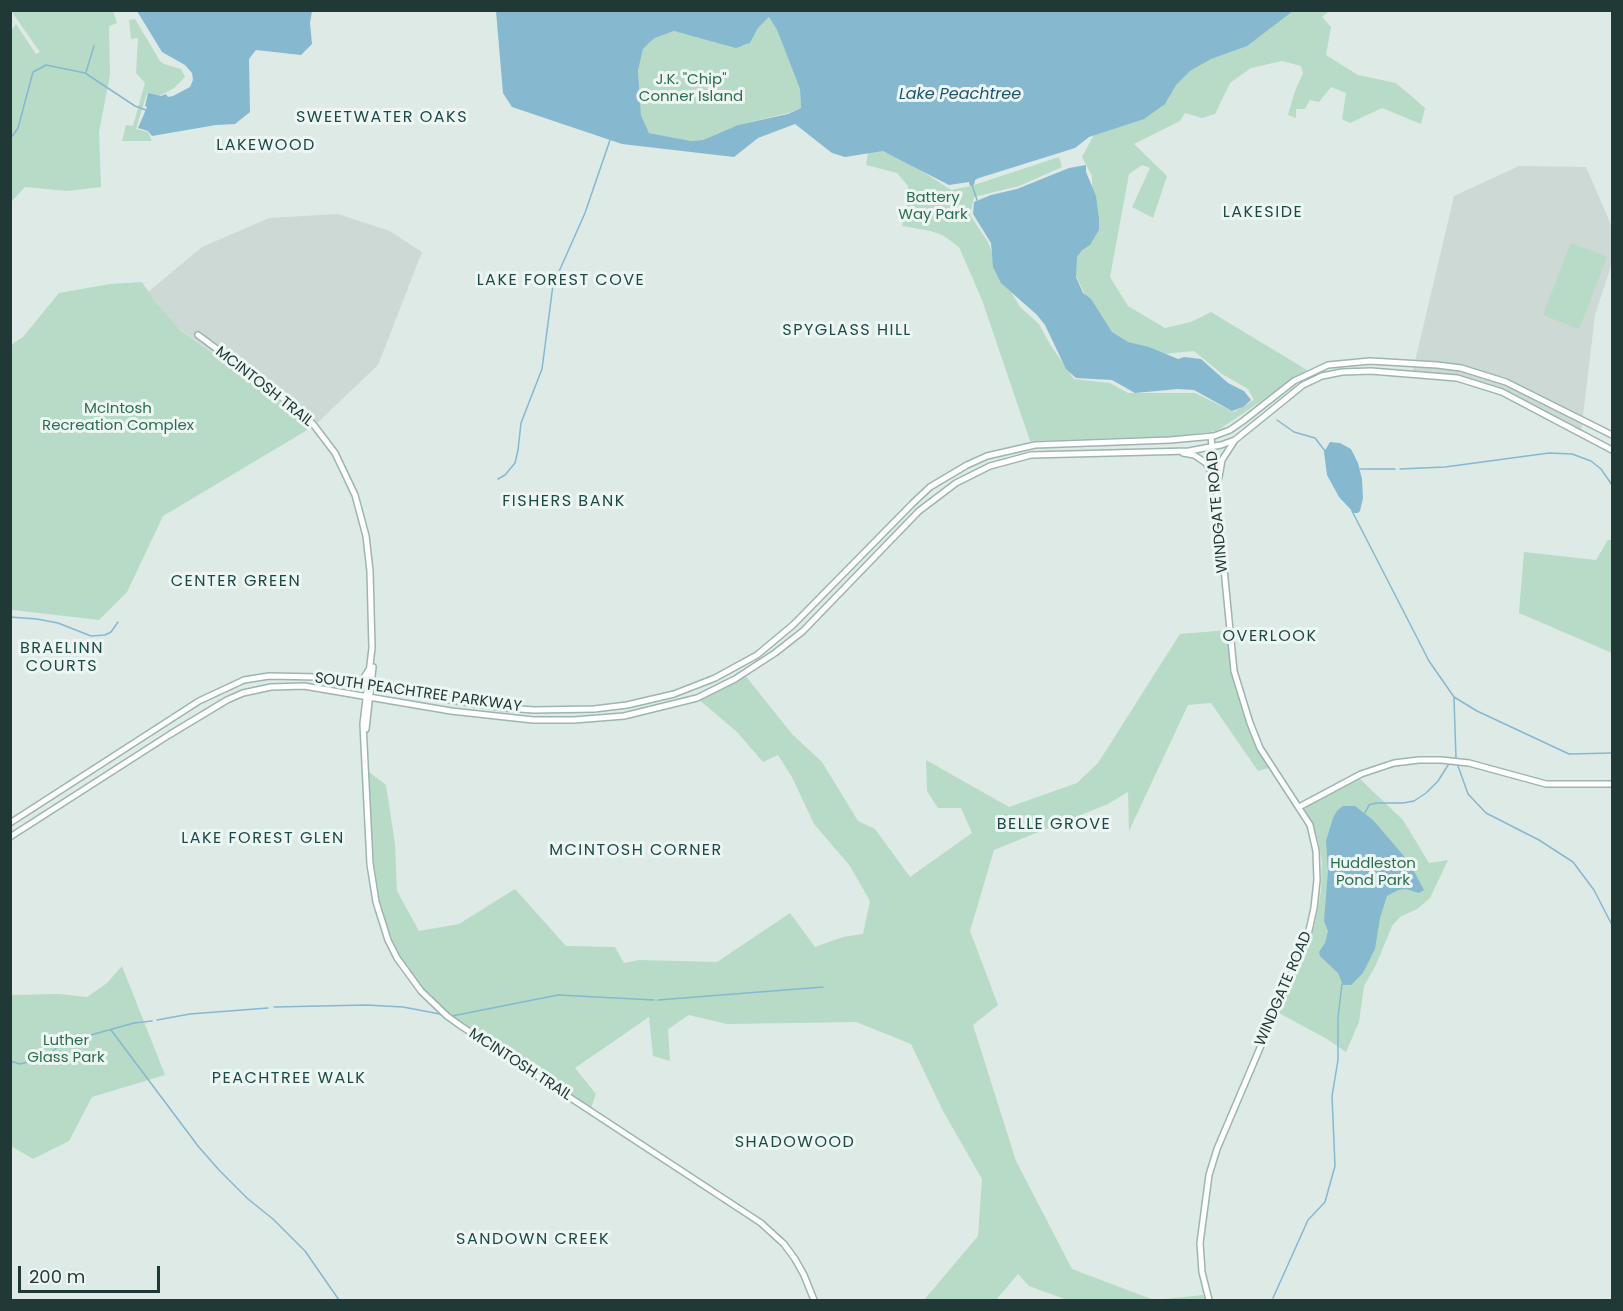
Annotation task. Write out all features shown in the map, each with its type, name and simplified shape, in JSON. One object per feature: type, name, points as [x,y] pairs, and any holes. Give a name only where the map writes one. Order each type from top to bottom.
[{"type":"main road","name":"MCINTOSH TRAIL","points":[[198,335],[306,417],[328,441],[342,464],[355,495],[370,555],[372,667],[364,743],[370,864],[376,902],[388,940],[397,958],[421,991],[460,1026],[761,1223],[784,1244],[795,1259],[814,1300]]},
{"type":"main road","name":"SOUTH PEACHTREE PARKWAY","points":[[10,823],[199,701],[244,680],[292,675],[318,677],[385,690],[505,708],[534,710],[594,709],[627,705],[674,693],[715,678],[757,656],[793,625],[930,487],[967,465],[987,456],[1035,445],[1170,440],[1211,436],[1230,430],[1286,387],[1328,365],[1370,361],[1437,364],[1483,374],[1506,382],[1612,435]]},
{"type":"main road","points":[[1219,506],[1219,468],[1225,453],[1235,440],[1303,385],[1322,376],[1342,372],[1371,371],[1456,378],[1502,392],[1612,450]]},
{"type":"main road","name":"WINDGATE ROAD","points":[[1209,1300],[1202,1272],[1200,1243],[1209,1175],[1217,1149],[1292,976],[1312,922],[1317,880],[1316,851],[1310,825],[1260,748],[1234,671],[1211,436]]},
{"type":"main road","points":[[1167,451],[1189,451],[1235,440]]},
{"type":"main road","name":"SOUTH PEACHTREE PARKWAY","points":[[10,837],[169,735],[227,700],[243,693],[281,686],[304,686],[493,717],[555,720],[624,716],[697,698],[735,679],[776,653],[803,631],[919,511],[956,483],[990,466],[1031,455],[1167,451]]},
{"type":"main road","points":[[1167,451],[1194,455],[1206,463],[1211,472],[1219,506]]},
{"type":"main road","points":[[372,667],[376,680],[385,690]]},
{"type":"main road","points":[[350,683],[363,679],[372,667]]},
{"type":"main road","points":[[354,695],[366,714],[375,705],[387,701]]},
{"type":"main road","points":[[1299,807],[1371,770],[1394,763],[1419,760],[1469,764],[1546,784],[1612,784]]},
{"type":"shaded area","points":[[1519,166],[1586,167],[1612,227],[1612,263],[1595,315],[1581,433],[1502,392],[1474,382],[1412,374],[1454,196]]},
{"type":"shaded area","points":[[338,214],[390,231],[422,252],[378,365],[314,426],[171,323],[148,292],[202,247],[269,218]]},
{"type":"green space","points":[[11,11],[113,11],[117,23],[109,26],[110,75],[99,132],[101,187],[67,191],[25,187],[11,202],[10,32],[16,24],[36,54],[40,52]]},
{"type":"green space","name":"Battery Way Park","points":[[1286,11],[1329,11],[1322,17],[1331,27],[1326,55],[1358,75],[1396,83],[1425,108],[1421,124],[1382,108],[1350,123],[1342,119],[1346,93],[1331,87],[1319,102],[1310,100],[1305,109],[1296,109],[1296,118],[1288,115],[1303,73],[1301,66],[1282,61],[1251,68],[1230,83],[1215,114],[1202,118],[1185,113],[1180,121],[1134,144],[1167,176],[1153,218],[1132,207],[1150,168],[1142,165],[1129,174],[1110,277],[1128,306],[1165,328],[1191,322],[1211,312],[1307,370],[1217,431],[1177,436],[1030,441],[982,300],[959,247],[944,236],[931,231],[902,226],[909,198],[908,186],[897,173],[866,165],[869,146],[902,158],[951,190],[971,186],[1059,157],[1062,167],[1019,186],[974,197],[970,215],[988,242],[998,270],[1020,307],[1039,324],[1074,379],[1110,383],[1128,393],[1195,393],[1234,412],[1254,400],[1248,389],[1222,374],[1194,351],[1152,355],[1108,344],[1072,267],[1093,222],[1092,176],[1082,157],[1097,129]]},
{"type":"green space","name":"J.K. \"Chip\" Conner Island","points":[[769,17],[777,30],[800,89],[801,108],[738,125],[703,140],[691,141],[649,133],[641,115],[638,71],[643,49],[649,43],[655,38],[674,31],[743,46],[750,43],[758,28]]},
{"type":"green space","points":[[135,19],[160,61],[181,69],[185,77],[174,88],[159,96],[147,93],[136,129],[148,132],[152,141],[122,141],[126,125],[133,126],[145,83],[136,73],[138,38],[131,39],[129,20]]},
{"type":"green space","points":[[1571,243],[1607,257],[1579,329],[1543,315]]},
{"type":"green space","name":"McIntosh Recreation Complex","points":[[142,282],[156,303],[180,330],[314,426],[163,516],[127,592],[99,620],[11,611],[11,345],[23,337],[59,293],[110,284]]},
{"type":"green space","points":[[1608,540],[1612,540],[1612,653],[1519,613],[1524,552],[1596,560]]},
{"type":"green space","points":[[1229,630],[1248,719],[1272,767],[1258,771],[1211,703],[1188,705],[1129,831],[1128,792],[1108,804],[994,850],[970,931],[998,1005],[973,1025],[1016,1161],[1072,1269],[1154,1300],[1067,1300],[1029,1286],[1018,1274],[996,1300],[924,1300],[978,1236],[982,1179],[943,1111],[911,1044],[856,1022],[727,1024],[689,1015],[668,1029],[670,1061],[653,1056],[649,1017],[575,1068],[596,1094],[590,1111],[461,1026],[408,975],[376,902],[365,769],[386,785],[395,844],[397,891],[419,931],[459,924],[515,889],[566,946],[615,947],[624,963],[639,960],[717,962],[790,913],[815,947],[843,937],[863,934],[870,901],[850,866],[814,824],[792,777],[778,755],[763,762],[737,732],[697,698],[744,674],[792,734],[822,762],[858,821],[875,829],[910,877],[972,833],[961,808],[938,808],[927,791],[926,760],[1009,807],[1077,783],[1098,763],[1180,634]]},
{"type":"green space","name":"Huddleston Pond Park","points":[[1359,778],[1403,820],[1429,863],[1448,860],[1430,898],[1417,909],[1400,917],[1392,926],[1375,967],[1364,986],[1359,1022],[1346,1052],[1279,1013],[1306,954],[1321,891],[1322,862],[1318,841],[1314,826],[1304,808]]},
{"type":"green space","name":"Luther Glass Park","points":[[122,966],[165,1075],[92,1097],[69,1141],[33,1159],[11,1146],[11,995],[59,994],[87,997],[107,983]]},
{"type":"green space","points":[[1203,1295],[1205,1300],[1154,1300]]},
{"type":"water","name":"Lake Peachtree","points":[[496,10],[1293,11],[1247,46],[1211,59],[1190,71],[1176,85],[1165,104],[1144,119],[1089,137],[1075,148],[979,178],[975,180],[974,185],[970,186],[969,182],[949,185],[883,151],[845,157],[832,153],[795,124],[758,138],[734,157],[622,144],[512,107],[503,93]],"holes":[[[769,17],[777,30],[800,89],[801,108],[788,114],[738,125],[703,140],[691,141],[649,133],[641,115],[638,71],[643,49],[655,38],[674,31],[736,48],[750,43],[758,28]]]},
{"type":"water","points":[[137,11],[312,11],[310,23],[312,44],[301,55],[256,50],[249,59],[250,112],[235,124],[152,136],[148,131],[138,128],[147,107],[145,106],[148,93],[173,96],[190,87],[193,80],[192,73],[185,65],[162,52]]},
{"type":"water","points":[[1086,165],[1086,172],[1096,196],[1099,230],[1090,245],[1077,257],[1076,277],[1083,293],[1091,299],[1112,332],[1128,342],[1149,347],[1178,359],[1184,357],[1201,359],[1228,383],[1244,391],[1251,400],[1243,407],[1232,411],[1194,390],[1178,389],[1135,393],[1112,380],[1076,378],[1066,369],[1045,325],[1001,283],[993,267],[991,243],[973,214],[974,202],[1017,189],[1069,168]]},
{"type":"water","points":[[1330,442],[1340,443],[1351,449],[1358,463],[1363,498],[1358,513],[1354,513],[1339,497],[1327,475],[1324,452]]},
{"type":"water","points":[[1343,806],[1355,806],[1373,820],[1409,862],[1424,890],[1419,893],[1406,889],[1398,890],[1387,896],[1380,918],[1375,949],[1363,973],[1351,985],[1343,985],[1338,973],[1320,956],[1319,952],[1325,943],[1328,931],[1324,921],[1328,871],[1326,841],[1333,818]]},
{"type":"waterway","points":[[86,72],[94,46]]},
{"type":"waterway","points":[[10,139],[18,128],[33,72],[46,65],[85,73],[135,106],[146,110]]},
{"type":"waterway","points":[[498,479],[505,475],[515,463],[521,423],[542,369],[553,285],[585,213],[610,140]]},
{"type":"waterway","points":[[972,185],[977,200]]},
{"type":"waterway","points":[[1277,420],[1294,432],[1315,438],[1325,451]]},
{"type":"waterway","points":[[1400,469],[1445,467],[1549,453],[1572,454],[1591,461],[1601,469],[1612,485]]},
{"type":"waterway","points":[[1360,469],[1395,469]]},
{"type":"waterway","points":[[1352,511],[1429,661],[1454,697],[1477,711],[1569,754],[1612,753]]},
{"type":"waterway","points":[[10,617],[58,623],[91,636],[111,632],[118,622]]},
{"type":"waterway","points":[[1454,698],[1456,759]]},
{"type":"waterway","points":[[1365,813],[1369,805],[1376,803],[1414,801],[1438,781],[1450,762]]},
{"type":"waterway","points":[[1457,763],[1468,794],[1486,813],[1539,840],[1573,862],[1594,890],[1612,925]]},
{"type":"waterway","points":[[1273,1298],[1308,1220],[1325,1202],[1335,1166],[1332,1096],[1338,1060],[1338,1017],[1342,984]]},
{"type":"waterway","points":[[658,1000],[823,987]]},
{"type":"waterway","points":[[452,1016],[558,995],[654,1000]]},
{"type":"waterway","points":[[274,1007],[366,1005],[403,1007],[440,1014]]},
{"type":"waterway","points":[[157,1020],[190,1014],[268,1008]]},
{"type":"waterway","points":[[10,1061],[20,1064],[37,1060],[46,1057],[62,1043],[134,1023],[152,1021]]},
{"type":"waterway","points":[[111,1030],[198,1146],[248,1199],[273,1219],[305,1251],[339,1300]]},
{"type":"district","name":"SWEETWATER OAKS","points":[[382,118]]},
{"type":"district","name":"LAKEWOOD","points":[[266,146]]},
{"type":"district","name":"LAKESIDE","points":[[1263,213]]},
{"type":"district","name":"LAKE FOREST COVE","points":[[561,281]]},
{"type":"district","name":"SPYGLASS HILL","points":[[847,331]]},
{"type":"district","name":"FISHERS BANK","points":[[564,502]]},
{"type":"district","name":"CENTER GREEN","points":[[236,582]]},
{"type":"district","name":"OVERLOOK","points":[[1270,637]]},
{"type":"district","name":"BRAELINN COURTS","points":[[62,658]]},
{"type":"district","name":"BELLE GROVE","points":[[1054,825]]},
{"type":"district","name":"LAKE FOREST GLEN","points":[[263,839]]},
{"type":"district","name":"MCINTOSH CORNER","points":[[636,851]]},
{"type":"district","name":"PEACHTREE WALK","points":[[289,1079]]},
{"type":"district","name":"SHADOWOOD","points":[[795,1143]]},
{"type":"district","name":"SANDOWN CREEK","points":[[533,1240]]}]
